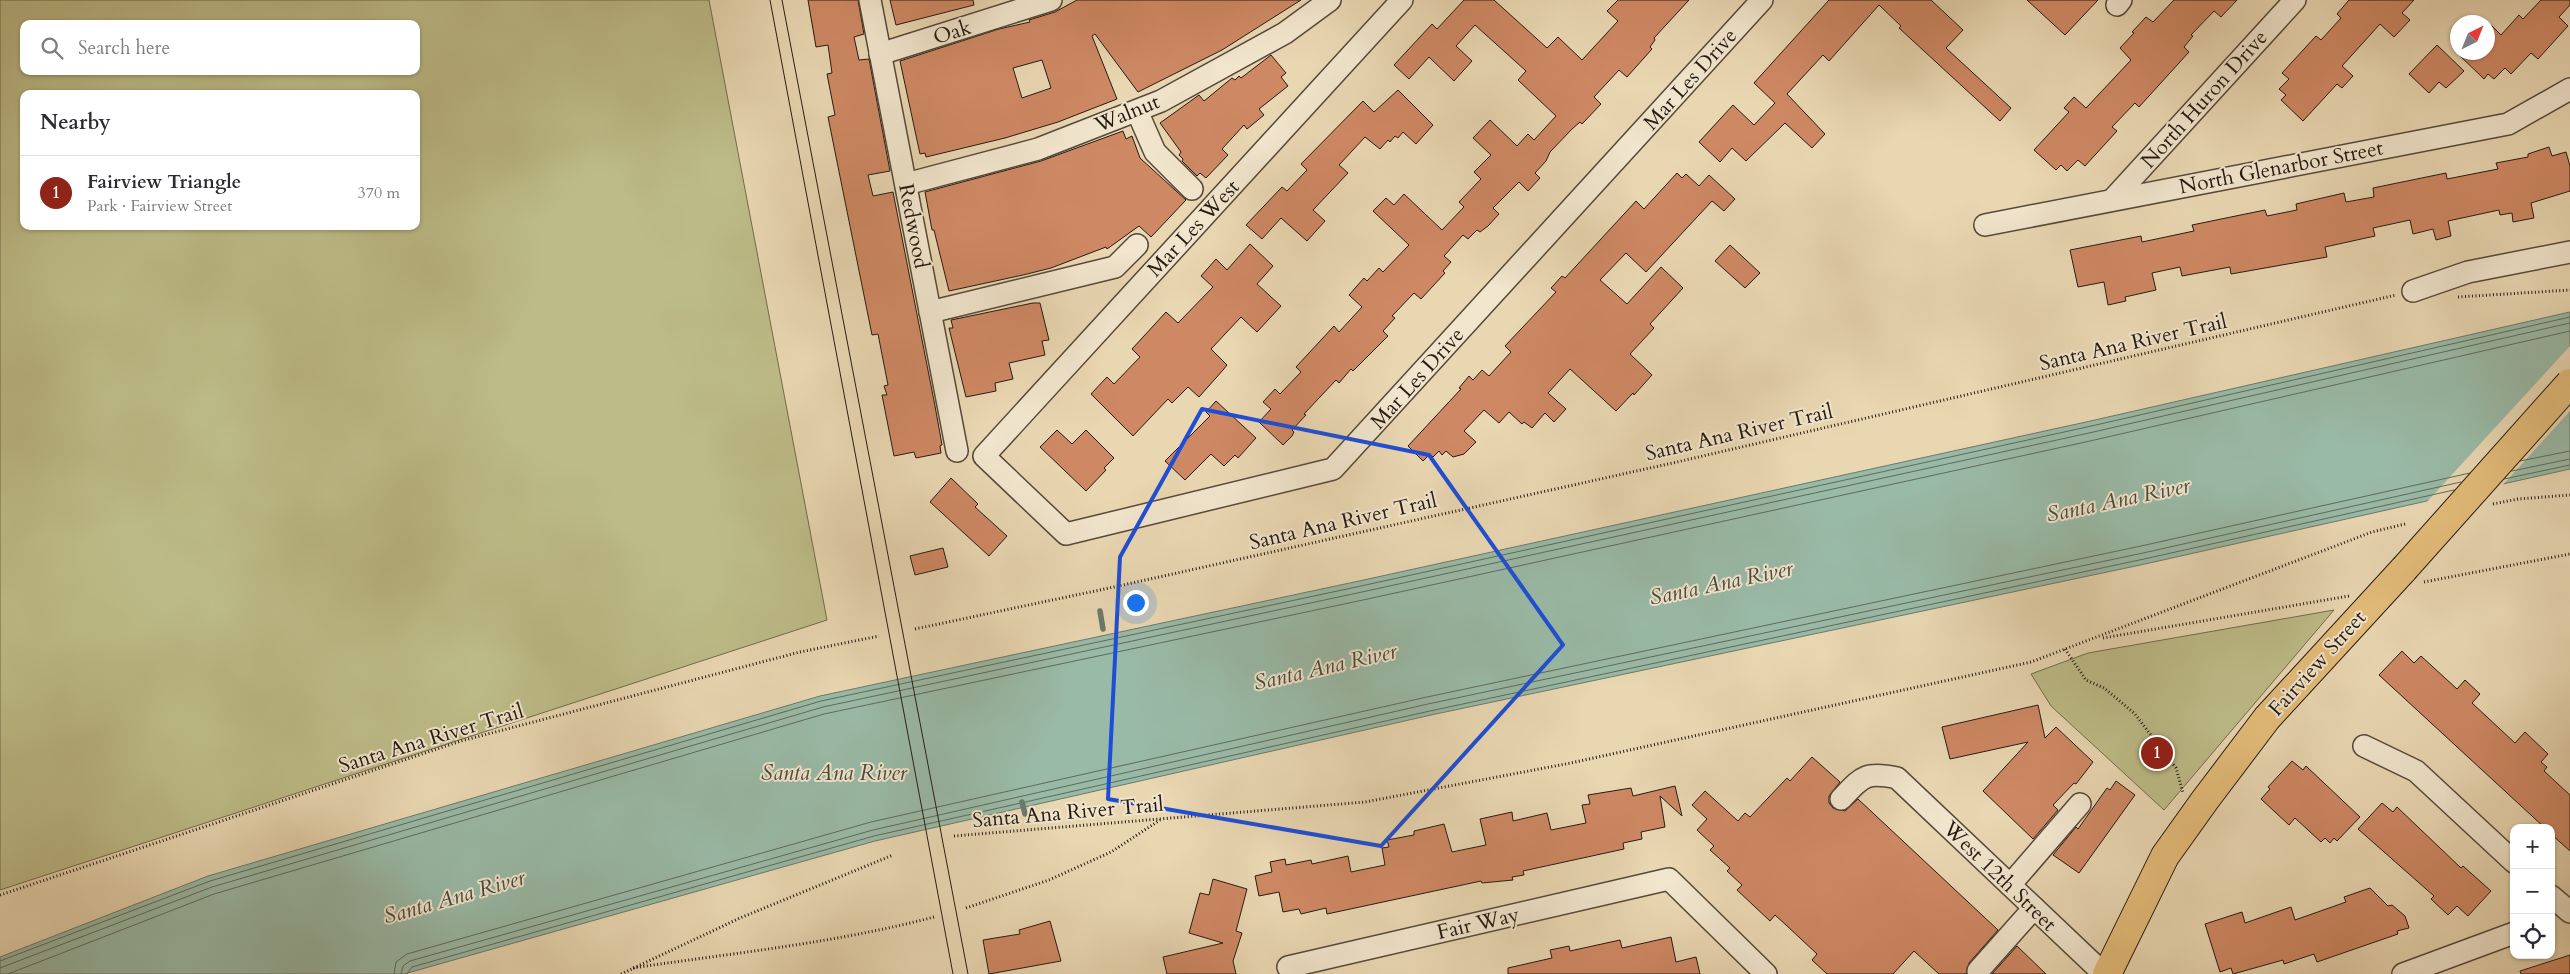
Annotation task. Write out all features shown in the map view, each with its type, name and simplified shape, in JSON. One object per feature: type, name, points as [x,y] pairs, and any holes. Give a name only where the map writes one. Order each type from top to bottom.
[{"type":"main road","name":"Fairview Street","points":[[2105,974],[2165,856],[2267,718],[2384,589],[2413,575],[2570,383]]},
{"type":"street","name":"Redwood","points":[[870,0],[957,451]]},
{"type":"street","name":"Oak","points":[[880,54],[1051,0]]},
{"type":"street","name":"Walnut","points":[[906,184],[1038,149],[1161,101],[1285,33],[1330,0]]},
{"type":"street","name":"Mar Les West","points":[[984,456],[1402,0]]},
{"type":"street","name":"Mar Les Drive","points":[[984,456],[1066,534],[1333,470],[1762,0]]},
{"type":"street","name":"North Huron Drive","points":[[2113,199],[2295,0]]},
{"type":"street","name":"North Glenarbor Street","points":[[1985,225],[2508,124],[2570,89]]},
{"type":"street","points":[[1136,110],[1155,152],[1192,189]]},
{"type":"street","points":[[930,312],[1115,267],[1137,245]]},
{"type":"street","points":[[2413,291],[2468,272],[2570,252]]},
{"type":"street","points":[[2364,746],[2416,771],[2510,858]]},
{"type":"street","name":"West 12th Street","points":[[1841,799],[1858,781],[1875,773],[1897,778],[2105,974]]},
{"type":"street","points":[[2010,885],[2080,804]]},
{"type":"street","name":"Fair Way","points":[[1292,971],[1669,879],[1766,974]]},
{"type":"street","points":[[2555,899],[2570,912],[2555,918]]},
{"type":"street","points":[[1978,971],[2034,908]]},
{"type":"street","points":[[2403,974],[2510,934]]},
{"type":"path","points":[[2456,298],[2570,290]]},
{"type":"path","name":"Santa Ana River Trail","points":[[915,629],[1124,585],[1668,464],[2413,291]]},
{"type":"path","points":[[2487,506],[2518,499],[2570,495]]},
{"type":"path","name":"Santa Ana River Trail","points":[[954,836],[1365,802],[1465,785],[2031,662],[2096,639],[2372,532],[2405,524]]},
{"type":"path","points":[[2413,575],[2570,554]]},
{"type":"path","name":"Santa Ana River Trail","points":[[2096,639],[2384,589]]},
{"type":"path","name":"Santa Ana River Trail","points":[[0,895],[461,741],[800,652],[879,636]]},
{"type":"path","points":[[2065,649],[2086,680],[2104,688],[2135,714],[2176,768],[2190,821]]},
{"type":"path","points":[[966,908],[1049,880],[1111,852],[1161,819]]},
{"type":"path","points":[[621,974],[740,918],[893,855]]},
{"type":"path","points":[[633,968],[776,949],[934,917]]},
{"type":"highlighted area","points":[[1202,409],[1429,455],[1563,645],[1381,846],[1108,799],[1120,557]]},
{"type":"shaded area","points":[[0,0],[709,0],[827,620],[0,890]]},
{"type":"shaded area","points":[[2334,610],[2164,810],[2051,706],[2031,674],[2088,653]]},
{"type":"water","name":"Santa Ana River","points":[[2570,312],[2570,469],[2145,564],[1431,715],[875,841],[404,974],[0,974],[0,957],[208,876],[820,696],[1359,581],[2086,422]]},
{"type":"pier","points":[[2570,346],[2570,411],[2500,488],[2425,504]]},
{"type":"building","points":[[808,0],[858,0],[864,34],[854,37],[859,60],[869,59],[890,171],[868,175],[873,196],[893,192],[935,406],[942,445],[940,446],[941,453],[916,458],[914,452],[894,456],[882,395],[887,395],[884,386],[888,385],[878,334],[872,335],[828,117],[835,115],[827,74],[832,73],[828,45],[816,47]]},
{"type":"building","points":[[890,0],[973,0],[974,5],[896,25]]},
{"type":"building","points":[[1077,0],[1301,0],[1222,50],[1138,92],[1095,34],[1092,36],[1117,99],[1058,122],[1005,138],[926,157],[925,153],[920,154],[900,61],[999,29],[1030,22],[1029,20],[1055,12]],"holes":[[[1042,60],[1051,88],[1022,98],[1013,68]]]},
{"type":"building","points":[[1464,0],[1494,0],[1547,48],[1558,37],[1582,60],[1618,21],[1607,11],[1618,0],[1689,0],[1654,38],[1655,40],[1650,47],[1652,49],[1627,77],[1619,70],[1594,97],[1601,104],[1582,124],[1580,122],[1572,129],[1550,152],[1546,161],[1535,173],[1540,178],[1528,191],[1519,182],[1493,208],[1499,214],[1488,226],[1480,232],[1477,230],[1468,239],[1463,235],[1444,256],[1451,262],[1443,271],[1445,273],[1421,299],[1414,293],[1392,316],[1395,318],[1383,331],[1388,336],[1353,371],[1351,369],[1339,383],[1336,380],[1304,414],[1306,415],[1292,430],[1294,432],[1292,436],[1283,445],[1259,422],[1271,409],[1263,402],[1275,389],[1280,394],[1301,372],[1296,367],[1334,326],[1339,332],[1362,307],[1349,295],[1364,278],[1367,281],[1379,268],[1383,272],[1409,245],[1373,211],[1386,198],[1394,205],[1404,194],[1442,230],[1464,207],[1459,202],[1481,179],[1474,172],[1491,155],[1473,138],[1490,120],[1517,146],[1528,134],[1534,140],[1556,116],[1518,80],[1526,71],[1475,25],[1456,46],[1472,61],[1454,81],[1429,57],[1409,79],[1394,65],[1432,24],[1437,29]]},
{"type":"building","points":[[1829,0],[1931,0],[1963,30],[1946,48],[2011,108],[2000,121],[1899,28],[1901,26],[1879,5],[1829,61],[1823,55],[1787,94],[1825,134],[1812,148],[1785,123],[1746,161],[1732,148],[1720,162],[1699,142],[1733,105],[1754,125],[1775,103],[1754,83]]},
{"type":"building","points":[[2027,0],[2098,0],[2065,35]]},
{"type":"building","points":[[2174,0],[2237,0],[2221,17],[2214,11],[2191,35],[2193,36],[2184,47],[2189,52],[2139,107],[2135,103],[2112,127],[2117,131],[2085,166],[2078,160],[2067,171],[2061,165],[2056,170],[2034,150],[2069,112],[2064,108],[2074,97],[2086,108],[2131,60],[2120,48],[2146,17],[2153,22]]},
{"type":"building","points":[[2349,0],[2414,0],[2402,13],[2410,20],[2394,37],[2380,24],[2342,66],[2353,76],[2342,88],[2337,84],[2303,121],[2281,100],[2286,95],[2279,89],[2289,79],[2282,73],[2316,36],[2321,40],[2341,18],[2337,14]]},
{"type":"building","points":[[2541,0],[2570,0],[2570,5],[2559,17],[2568,26],[2538,59],[2531,53],[2511,74],[2505,68],[2494,79],[2488,74],[2484,79],[2464,60],[2495,60],[2495,29],[2501,35],[2519,15],[2523,19]]},
{"type":"building","points":[[2437,45],[2450,58],[2450,60],[2453,60],[2464,71],[2446,88],[2439,82],[2429,93],[2409,74]]},
{"type":"building","points":[[1271,55],[1286,73],[1281,77],[1288,86],[1259,109],[1264,115],[1247,129],[1244,125],[1222,149],[1228,155],[1206,178],[1200,173],[1197,176],[1182,161],[1183,159],[1179,155],[1181,152],[1160,123],[1199,95],[1204,101],[1232,78],[1235,80],[1239,76],[1241,78]]},
{"type":"building","points":[[1398,90],[1433,125],[1416,144],[1403,132],[1398,138],[1395,136],[1390,142],[1388,140],[1380,149],[1365,137],[1339,165],[1348,173],[1313,210],[1325,221],[1307,241],[1281,218],[1262,239],[1246,225],[1282,187],[1287,191],[1307,170],[1301,164],[1363,101],[1374,112]]},
{"type":"building","points":[[1123,131],[1126,139],[1132,136],[1140,158],[1186,200],[1151,237],[1139,226],[1107,249],[1106,247],[1051,268],[949,291],[934,230],[932,230],[925,192],[1041,161]]},
{"type":"building","points":[[2549,147],[2552,156],[2566,152],[2570,166],[2570,191],[2531,203],[2534,218],[2513,222],[2512,213],[2500,215],[2499,210],[2448,221],[2451,236],[2436,240],[2433,229],[2413,234],[2410,220],[2373,228],[2375,236],[2325,247],[2327,257],[2231,274],[2230,267],[2182,276],[2180,267],[2152,273],[2156,290],[2125,297],[2126,301],[2108,305],[2104,282],[2078,287],[2070,250],[2141,236],[2142,242],[2194,231],[2192,225],[2265,210],[2267,216],[2297,210],[2296,204],[2344,193],[2346,202],[2374,197],[2373,188],[2446,173],[2447,179],[2498,169],[2496,163],[2528,157],[2528,154]]},
{"type":"building","points":[[1677,173],[1682,178],[1686,174],[1699,186],[1709,175],[1735,199],[1724,211],[1712,201],[1646,272],[1626,253],[1600,280],[1627,304],[1661,267],[1683,288],[1650,324],[1654,328],[1630,354],[1652,375],[1616,411],[1570,369],[1548,393],[1566,409],[1554,422],[1545,413],[1532,428],[1524,422],[1522,424],[1509,412],[1499,423],[1484,410],[1464,431],[1476,442],[1464,454],[1453,457],[1446,451],[1442,455],[1439,451],[1433,457],[1430,454],[1423,461],[1408,446],[1461,389],[1459,388],[1469,376],[1473,380],[1482,370],[1489,376],[1511,352],[1505,346],[1556,292],[1551,288],[1562,276],[1565,278],[1636,201],[1644,209]]},
{"type":"building","points":[[1250,244],[1273,266],[1257,284],[1281,306],[1257,332],[1241,317],[1211,349],[1227,365],[1199,397],[1188,387],[1172,403],[1168,399],[1133,436],[1091,394],[1107,377],[1114,384],[1140,357],[1132,349],[1166,312],[1178,323],[1213,287],[1201,276],[1216,259],[1227,270]]},
{"type":"building","points":[[1730,245],[1760,273],[1745,288],[1715,261]]},
{"type":"building","points":[[1040,303],[1049,340],[1042,341],[1045,355],[1009,363],[1013,379],[995,383],[996,391],[966,397],[949,328],[953,328],[951,320]]},
{"type":"building","points":[[1216,401],[1256,438],[1238,458],[1235,455],[1224,466],[1211,454],[1185,480],[1165,461],[1210,416],[1206,412]]},
{"type":"building","points":[[1057,430],[1072,444],[1086,430],[1114,458],[1104,468],[1106,470],[1086,491],[1040,447]]},
{"type":"building","points":[[951,478],[978,504],[975,507],[1007,536],[989,556],[930,502]]},
{"type":"building","points":[[943,548],[948,567],[915,575],[910,556]]},
{"type":"building","points":[[2402,651],[2414,663],[2421,656],[2457,689],[2465,680],[2480,694],[2472,703],[2515,743],[2525,732],[2548,754],[2541,762],[2547,767],[2544,771],[2570,795],[2570,851],[2555,838],[2555,824],[2541,824],[2379,675]]},
{"type":"building","points":[[2038,705],[2045,738],[2056,727],[2093,762],[2076,784],[2074,783],[2053,805],[2058,810],[2033,839],[1983,791],[2028,742],[1950,759],[1942,727]]},
{"type":"building","points":[[1812,757],[1840,782],[1829,796],[1829,803],[1833,808],[1845,811],[1858,799],[1998,930],[1969,963],[1966,974],[1939,974],[1914,951],[1893,974],[1827,974],[1812,960],[1817,954],[1786,925],[1775,915],[1770,921],[1737,890],[1742,885],[1727,871],[1730,868],[1710,850],[1714,846],[1697,830],[1707,819],[1692,805],[1705,791],[1738,821],[1745,813],[1750,817],[1787,778],[1790,781]]},
{"type":"building","points":[[2292,761],[2303,770],[2306,766],[2360,817],[2337,841],[2334,838],[2330,843],[2325,838],[2321,842],[2295,818],[2289,825],[2261,799],[2270,789],[2268,787]]},
{"type":"building","points":[[2116,781],[2135,795],[2079,873],[2053,855],[2076,827],[2078,829],[2107,788],[2110,790]]},
{"type":"building","points":[[1675,786],[1682,816],[1660,796],[1665,827],[1641,832],[1642,839],[1623,843],[1624,849],[1523,871],[1524,875],[1512,877],[1513,880],[1482,883],[1481,881],[1327,914],[1326,908],[1301,914],[1299,909],[1283,912],[1279,892],[1259,896],[1255,876],[1272,872],[1270,862],[1285,859],[1286,865],[1311,860],[1312,864],[1348,856],[1351,872],[1385,865],[1382,848],[1389,847],[1387,840],[1414,835],[1414,831],[1444,824],[1452,852],[1486,845],[1480,819],[1512,812],[1513,821],[1547,813],[1551,830],[1586,823],[1582,805],[1590,804],[1588,795],[1631,788],[1633,796]]},
{"type":"building","points":[[2382,803],[2393,812],[2397,807],[2461,868],[2463,866],[2491,891],[2468,916],[2457,906],[2448,915],[2431,899],[2434,896],[2358,829]]},
{"type":"building","points":[[1213,879],[1247,889],[1236,931],[1242,933],[1233,961],[1236,974],[1167,974],[1163,957],[1223,943],[1189,933],[1200,893],[1209,895]]},
{"type":"building","points":[[2370,888],[2388,906],[2392,905],[2405,916],[2409,928],[2397,931],[2398,934],[2317,962],[2314,954],[2284,964],[2283,960],[2233,974],[2231,968],[2220,972],[2205,924],[2242,912],[2245,923],[2291,907],[2295,920],[2346,902],[2344,897]]},
{"type":"building","points":[[1050,921],[1061,961],[989,974],[983,940],[1020,934],[1019,930]]},
{"type":"building","points":[[1671,937],[1676,962],[1696,957],[1700,974],[1508,974],[1508,968],[1552,958],[1550,950],[1569,946],[1570,951],[1620,940],[1622,948]]},
{"type":"building","points":[[2017,946],[2046,974],[1992,974]]},
{"type":"building","points":[[2570,955],[2570,974],[2521,974],[2520,971]]},
{"type":"waterway","points":[[1100,611],[1103,629]]},
{"type":"waterway","points":[[1022,802],[1025,814]]},
{"type":"tram line","points":[[770,0],[953,974]]},
{"type":"tram line","points":[[782,0],[968,974]]},
{"type":"place","name":"Fairview Triangle","points":[[2157,753]]}]
